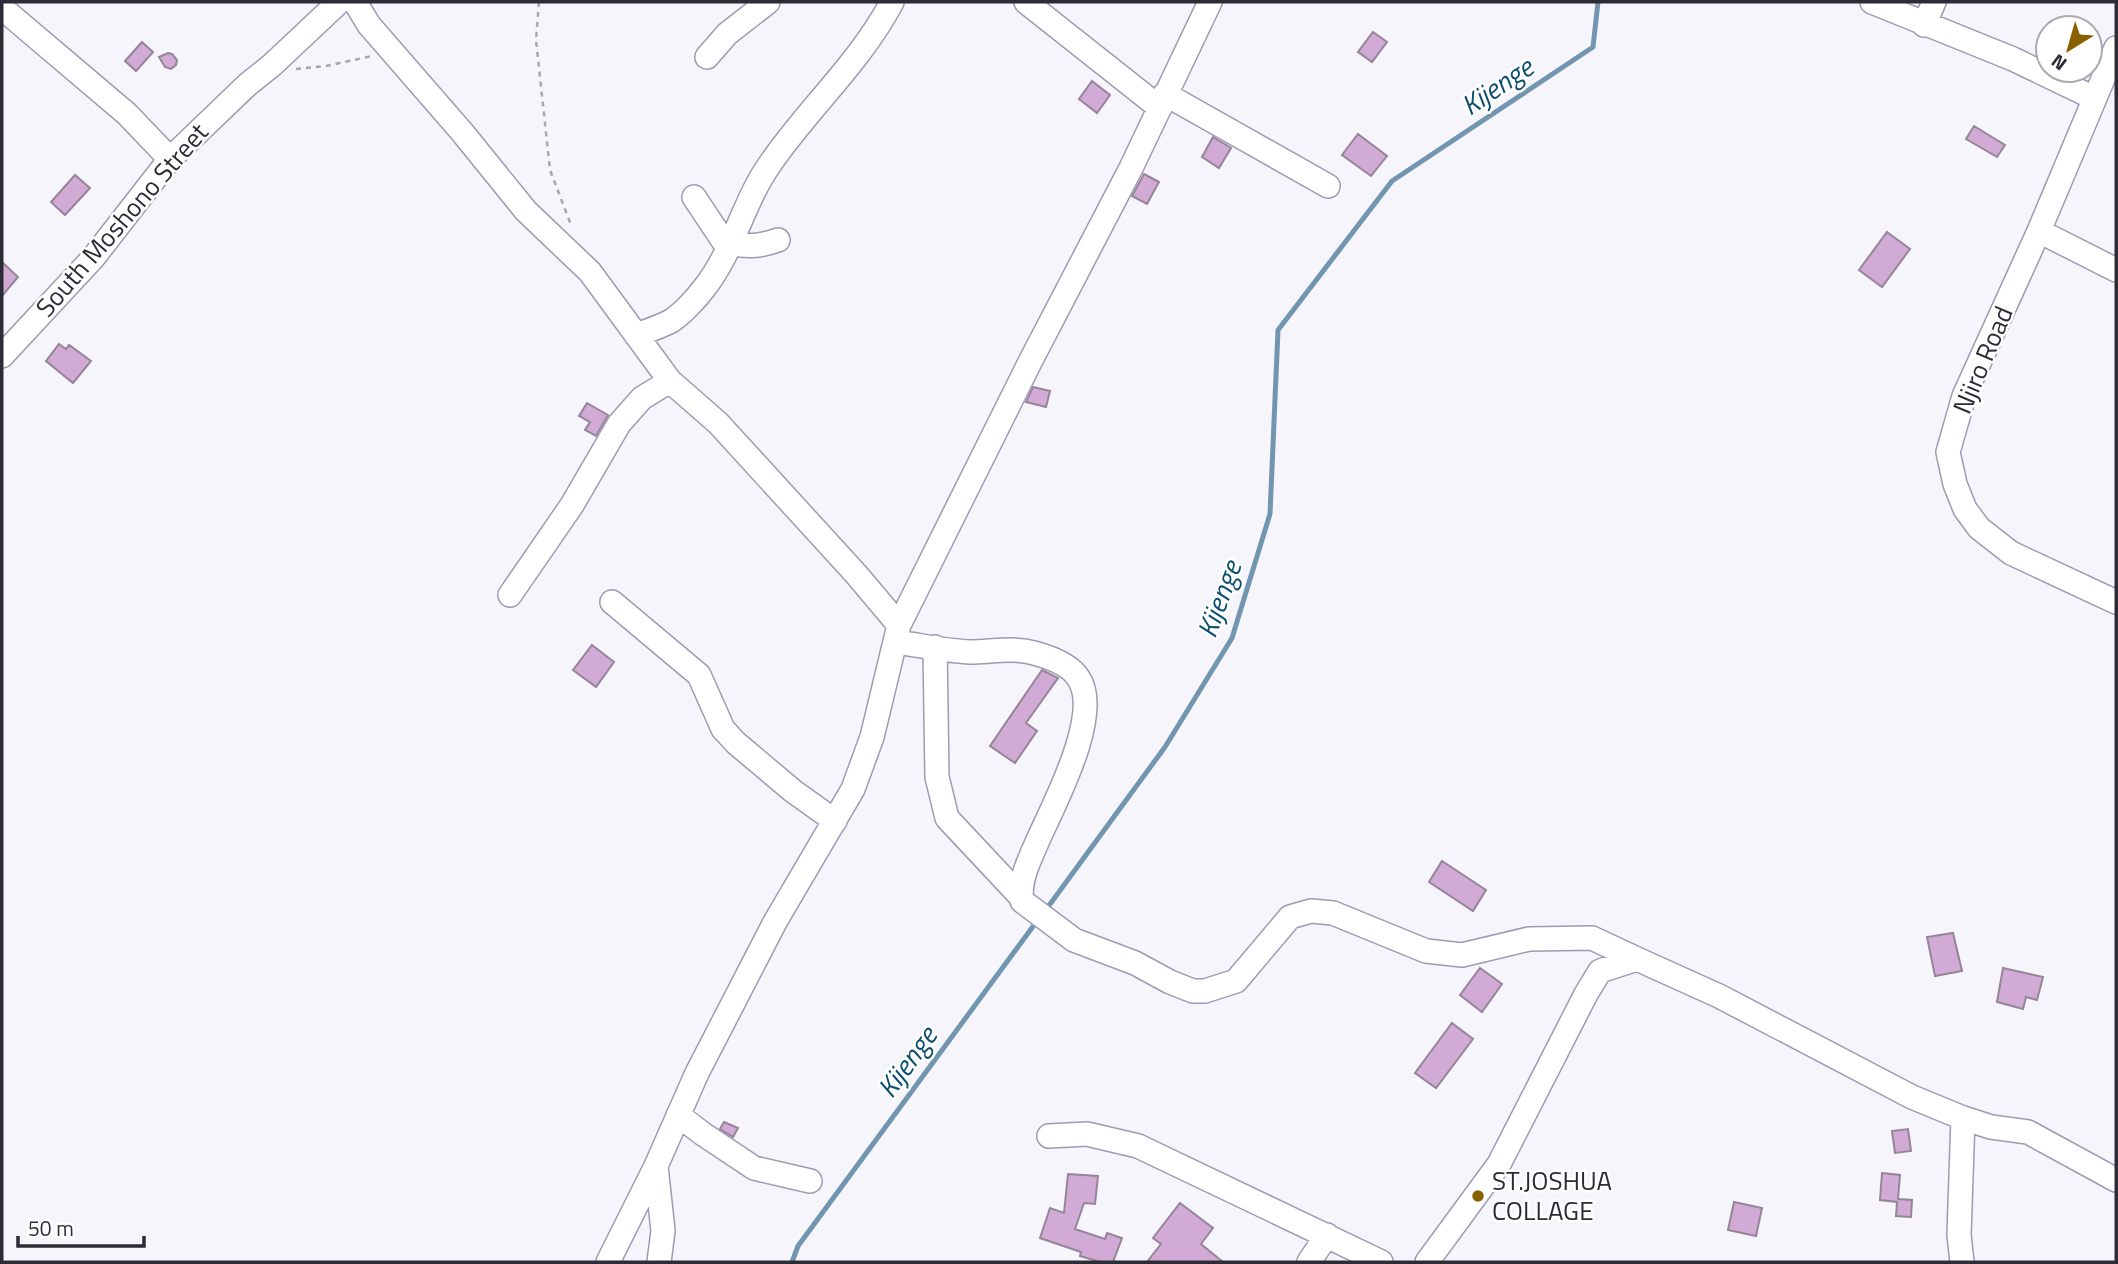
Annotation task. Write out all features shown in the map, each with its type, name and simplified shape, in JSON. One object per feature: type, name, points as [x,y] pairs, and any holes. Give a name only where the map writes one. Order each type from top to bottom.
[{"type":"street","name":"South Moshono Street","points":[[2,356],[93,258],[170,159],[339,2]]},
{"type":"street","points":[[355,2],[369,25],[526,211],[590,272],[670,381],[718,423],[856,574],[897,634],[935,647],[968,652],[1032,652],[1061,664],[1072,671],[1081,682],[1085,694],[1085,712],[1076,752],[1029,860],[1021,886],[1022,900]]},
{"type":"street","points":[[707,57],[727,34],[768,2]]},
{"type":"street","points":[[636,335],[672,320],[705,288],[730,246],[753,192],[769,166],[800,124],[841,79],[878,29],[892,2]]},
{"type":"street","points":[[1026,2],[1162,101],[1328,186]]},
{"type":"street","points":[[608,1262],[656,1166],[697,1073],[775,922],[853,789],[872,737],[897,634],[1210,2]]},
{"type":"street","points":[[1872,2],[2013,60],[2094,98]]},
{"type":"street","points":[[1924,25],[1934,2]]},
{"type":"street","points":[[2,8],[127,114],[170,159]]},
{"type":"street","name":"Njiro Road","points":[[2116,48],[2039,231],[1964,396],[1948,452],[1955,484],[1965,509],[1979,528],[2011,553],[2116,602]]},
{"type":"street","points":[[694,197],[730,246]]},
{"type":"street","points":[[2039,231],[2116,270]]},
{"type":"street","points":[[730,246],[762,246],[778,240]]},
{"type":"street","points":[[510,595],[572,505],[620,424],[642,398],[670,381]]},
{"type":"street","points":[[612,602],[699,675],[723,729],[736,743],[793,791],[835,821]]},
{"type":"street","points":[[935,647],[937,778],[947,818],[1022,900],[1061,931],[1083,944],[1135,963],[1193,991],[1205,991],[1236,981],[1290,917],[1311,911],[1333,913],[1426,951],[1462,955],[1529,939],[1592,938],[1719,996],[1912,1097],[1991,1127],[2028,1132],[2116,1180]]},
{"type":"street","points":[[1427,1262],[1500,1164],[1586,993],[1600,971],[1637,959]]},
{"type":"street","points":[[678,1115],[754,1168],[810,1181]]},
{"type":"street","points":[[1962,1262],[1959,1235],[1963,1118]]},
{"type":"street","points":[[1049,1136],[1087,1134],[1138,1146],[1381,1262]]},
{"type":"street","points":[[656,1166],[663,1231],[659,1262]]},
{"type":"street","points":[[1309,1262],[1327,1235]]},
{"type":"path","points":[[539,2],[536,40],[550,170],[575,234]]},
{"type":"path","points":[[272,65],[299,69],[326,66],[391,50]]},
{"type":"building","points":[[1373,32],[1387,42],[1372,62],[1358,52]]},
{"type":"building","points":[[142,42],[153,52],[136,71],[125,61]]},
{"type":"building","points":[[168,53],[177,60],[171,69],[165,67],[159,57]]},
{"type":"building","points":[[1092,81],[1110,95],[1097,113],[1079,99]]},
{"type":"building","points":[[1974,126],[2005,145],[1997,157],[1966,139]]},
{"type":"building","points":[[1358,134],[1387,156],[1371,176],[1342,155]]},
{"type":"building","points":[[1213,137],[1231,148],[1219,168],[1202,157]]},
{"type":"building","points":[[1144,174],[1159,182],[1147,204],[1132,196]]},
{"type":"building","points":[[75,175],[90,188],[65,215],[51,202]]},
{"type":"building","points":[[1887,232],[1910,249],[1882,287],[1859,270]]},
{"type":"building","points":[[2,262],[18,277],[2,296]]},
{"type":"building","points":[[59,344],[66,349],[69,345],[91,361],[73,383],[46,361]]},
{"type":"building","points":[[1033,387],[1050,391],[1046,407],[1026,402]]},
{"type":"building","points":[[587,403],[608,415],[596,436],[585,430],[590,422],[579,416]]},
{"type":"building","points":[[592,645],[614,662],[596,687],[573,670]]},
{"type":"building","points":[[1042,670],[1058,678],[1026,723],[1037,731],[1015,763],[990,746]]},
{"type":"building","points":[[1442,861],[1486,890],[1473,911],[1429,882]]},
{"type":"building","points":[[1953,933],[1962,971],[1935,976],[1927,937]]},
{"type":"building","points":[[1480,968],[1502,984],[1482,1012],[1460,995]]},
{"type":"building","points":[[2003,968],[2043,977],[2037,1000],[2026,997],[2023,1009],[1997,1002]]},
{"type":"building","points":[[1452,1023],[1473,1039],[1436,1088],[1415,1073]]},
{"type":"building","points":[[724,1122],[738,1128],[733,1137],[720,1129]]},
{"type":"building","points":[[1908,1129],[1911,1151],[1895,1153],[1892,1131]]},
{"type":"building","points":[[1882,1173],[1900,1175],[1898,1199],[1912,1200],[1911,1217],[1896,1216],[1897,1202],[1880,1200]]},
{"type":"building","points":[[1068,1174],[1098,1176],[1095,1204],[1084,1203],[1075,1229],[1105,1239],[1107,1233],[1122,1238],[1113,1262],[1100,1262],[1080,1256],[1081,1252],[1040,1238],[1050,1208],[1064,1213]]},
{"type":"building","points":[[1734,1202],[1762,1208],[1756,1236],[1728,1230]]},
{"type":"building","points":[[1180,1203],[1213,1228],[1201,1244],[1223,1262],[1147,1262],[1161,1244],[1153,1238]]},
{"type":"waterway","name":"Kijenge","points":[[1045,911],[1165,747],[1232,638],[1270,514],[1278,330],[1392,181],[1593,47],[1598,2]]},
{"type":"waterway","name":"Kijenge","points":[[792,1262],[798,1246],[1037,921]]},
{"type":"place","name":"ST.JOSHUA COLLAGE","points":[[1478,1196]]}]
